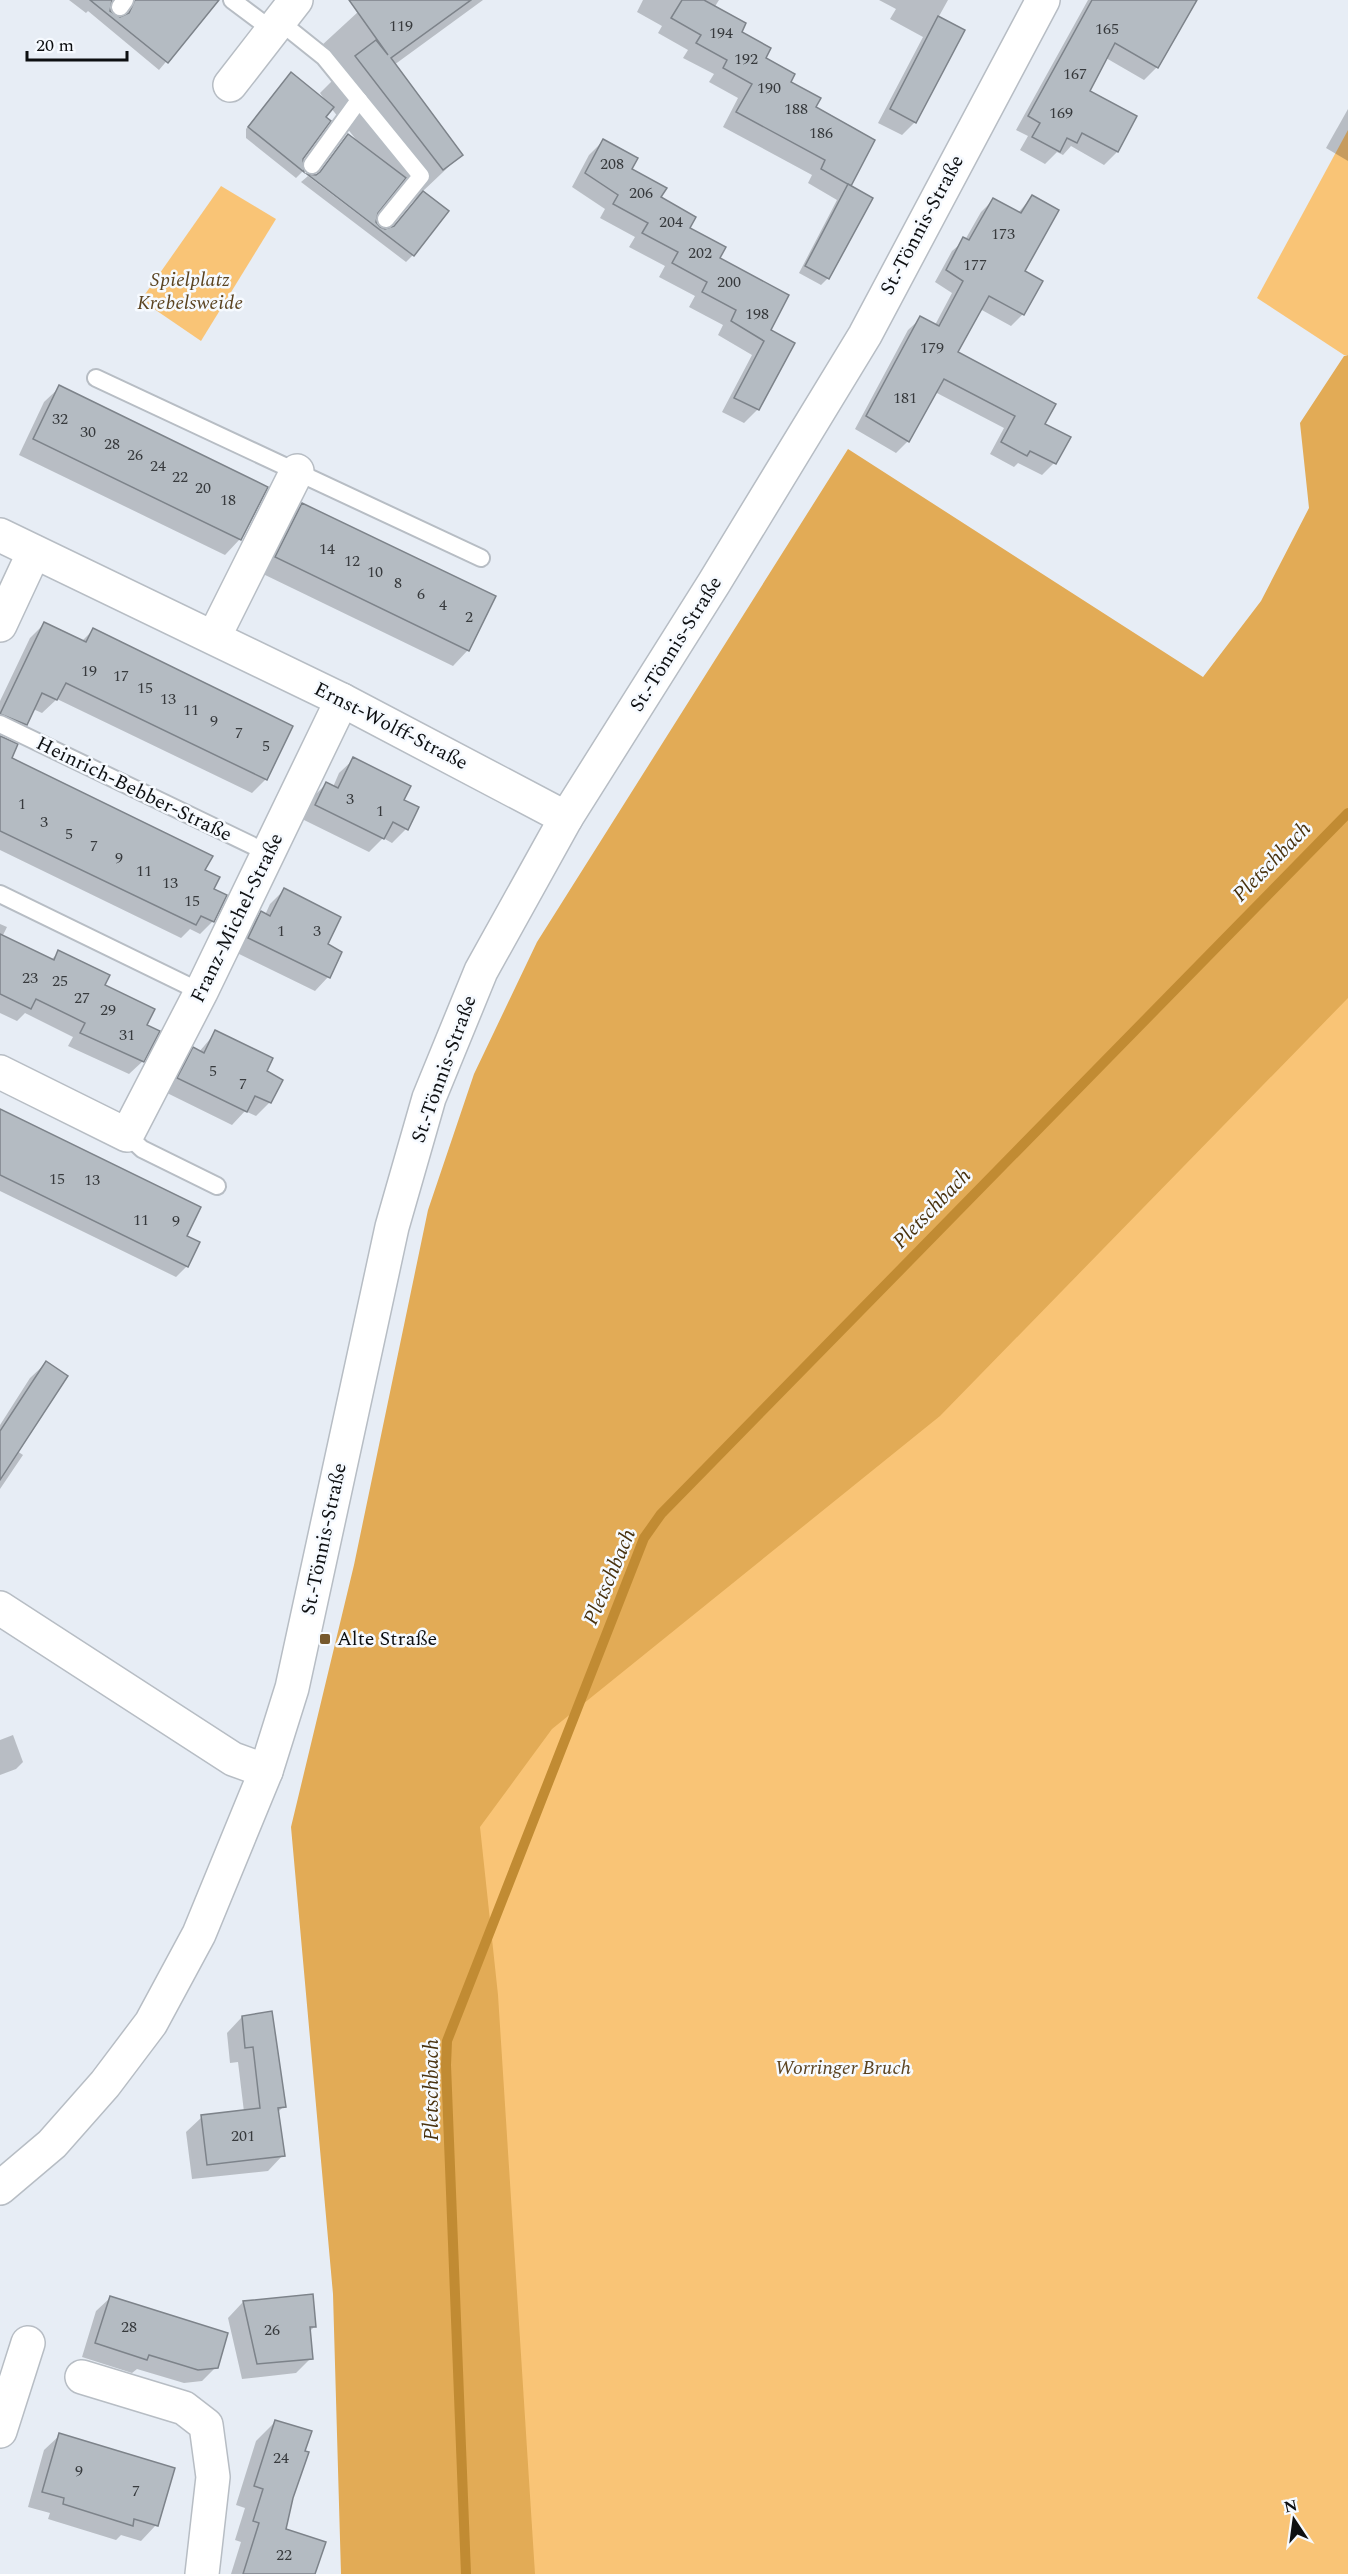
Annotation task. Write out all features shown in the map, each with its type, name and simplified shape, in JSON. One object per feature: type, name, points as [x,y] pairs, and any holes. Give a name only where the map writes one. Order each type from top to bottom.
[{"type":"main road","name":"St.-Tönnis-Straße","points":[[0,2188],[52,2144],[105,2084],[151,2023],[199,1934],[266,1771],[292,1688],[392,1227],[429,1098],[480,971],[566,818],[714,583],[865,334],[1043,0]]},
{"type":"main road","points":[[230,85],[282,17]]},
{"type":"main road","points":[[214,637],[297,471]]},
{"type":"main road","name":"Ernst-Wolff-Straße","points":[[0,535],[342,700],[566,818]]},
{"type":"main road","points":[[0,625],[34,552]]},
{"type":"main road","name":"Franz-Michel-Straße","points":[[127,1135],[201,992],[342,700]]},
{"type":"main road","points":[[0,1072],[127,1135]]},
{"type":"main road","points":[[0,1608],[233,1760],[266,1771]]},
{"type":"main road","points":[[0,2431],[28,2343]]},
{"type":"main road","points":[[82,2377],[184,2408],[206,2425],[213,2477],[202,2574]]},
{"type":"lane","points":[[232,0],[282,17],[324,57],[421,176],[386,219]]},
{"type":"lane","points":[[312,165],[359,100]]},
{"type":"lane","points":[[96,378],[480,558]]},
{"type":"lane","name":"Heinrich-Bebber-Straße","points":[[0,724],[268,853]]},
{"type":"lane","points":[[0,894],[201,992]]},
{"type":"lane","points":[[127,1135],[142,1149],[217,1186]]},
{"type":"green space","points":[[1348,130],[1348,355],[1344,355],[1257,298]]},
{"type":"green space","name":"Spielplatz Krebelsweide","points":[[221,186],[276,219],[201,341],[141,300]]},
{"type":"green space","name":"Worringer Bruch","points":[[1348,858],[1348,2574],[374,2574],[499,1692]]},
{"type":"shaded area","points":[[1348,355],[1348,998],[940,1416],[552,1729],[480,1827],[498,1995],[535,2574],[341,2574],[333,2294],[291,1827],[354,1565],[428,1210],[474,1074],[537,942],[848,449],[1203,677],[1261,601],[1309,508],[1300,423],[1344,356]]},
{"type":"building","points":[[90,0],[112,0],[110,11],[120,17],[129,13],[135,0],[219,0],[168,63]]},
{"type":"building","points":[[349,0],[471,0],[391,58],[463,155],[443,170],[355,56],[376,40],[388,55]]},
{"type":"building","points":[[682,0],[704,0],[746,23],[742,32],[771,48],[766,58],[795,74],[791,82],[821,98],[816,107],[875,140],[851,186],[821,169],[825,160],[736,112],[752,84],[723,68],[727,60],[696,43],[701,35],[671,18]]},
{"type":"building","points":[[1092,0],[1197,0],[1158,68],[1115,43],[1090,91],[1137,116],[1118,152],[1082,133],[1077,143],[1067,138],[1060,152],[1032,137],[1040,123],[1028,116]]},
{"type":"building","points":[[938,16],[965,30],[916,123],[890,109]]},
{"type":"building","points":[[291,72],[334,107],[326,117],[331,121],[303,159],[304,172],[248,127]]},
{"type":"building","points":[[348,134],[406,178],[378,213],[376,222],[380,227],[385,229],[394,226],[423,191],[449,211],[414,256],[307,174],[316,175],[320,172]]},
{"type":"building","points":[[603,139],[638,158],[632,169],[667,188],[661,197],[696,217],[690,228],[726,247],[720,258],[789,295],[771,330],[795,343],[759,410],[734,398],[764,341],[731,321],[736,310],[702,292],[707,282],[672,263],[678,252],[642,233],[648,223],[613,204],[618,195],[585,173]]},
{"type":"building","points":[[848,184],[873,198],[829,279],[805,266]]},
{"type":"building","points":[[1032,195],[1059,210],[1025,271],[1043,281],[1024,315],[989,296],[958,352],[1056,404],[1045,424],[1071,437],[1056,464],[1030,451],[1027,456],[1001,442],[1015,416],[944,379],[909,442],[866,416],[920,316],[939,326],[963,281],[946,270],[963,237],[969,240],[993,198],[1021,213]]},
{"type":"building","points":[[59,385],[268,487],[241,540],[33,439]]},
{"type":"building","points":[[302,503],[496,596],[469,651],[275,557]]},
{"type":"building","points":[[44,622],[86,642],[93,628],[293,726],[267,780],[66,683],[57,700],[42,693],[27,725],[0,714]]},
{"type":"building","points":[[0,736],[18,744],[12,758],[213,856],[205,870],[220,877],[214,889],[227,895],[214,922],[201,916],[196,925],[0,831]]},
{"type":"building","points":[[353,757],[411,786],[404,800],[419,807],[408,830],[393,822],[384,839],[315,805],[326,782],[338,788]]},
{"type":"building","points":[[284,888],[341,917],[328,944],[342,952],[330,978],[248,938],[261,911],[270,916]]},
{"type":"building","points":[[0,934],[54,960],[58,950],[110,975],[105,985],[155,1009],[147,1025],[160,1031],[144,1062],[80,1033],[85,1023],[36,999],[31,1009],[0,994]]},
{"type":"building","points":[[215,1030],[273,1058],[267,1071],[283,1080],[271,1103],[255,1096],[247,1112],[177,1078],[193,1047],[204,1053]]},
{"type":"building","points":[[0,1109],[201,1207],[187,1236],[200,1242],[188,1267],[0,1175]]},
{"type":"building","points":[[46,1361],[68,1376],[0,1480],[0,1431]]},
{"type":"building","points":[[272,2011],[286,2107],[278,2108],[285,2156],[207,2165],[201,2115],[260,2108],[253,2047],[245,2048],[242,2016]]},
{"type":"building","points":[[313,2294],[316,2327],[310,2327],[313,2359],[257,2364],[243,2301]]},
{"type":"building","points":[[110,2296],[228,2333],[218,2368],[198,2370],[149,2355],[147,2360],[95,2343]]},
{"type":"building","points":[[275,2420],[312,2431],[305,2451],[309,2452],[293,2498],[286,2529],[326,2542],[315,2574],[243,2574],[259,2523],[253,2521],[263,2489],[254,2486]]},
{"type":"building","points":[[59,2433],[175,2468],[158,2526],[134,2519],[133,2526],[63,2504],[64,2498],[42,2492]]},
{"type":"waterway","name":"Pletschbach","points":[[466,2574],[446,2065],[447,2041],[644,1538],[661,1514],[1348,813]]},
{"type":"place","name":"Alte Straße","points":[[325,1639]]}]
